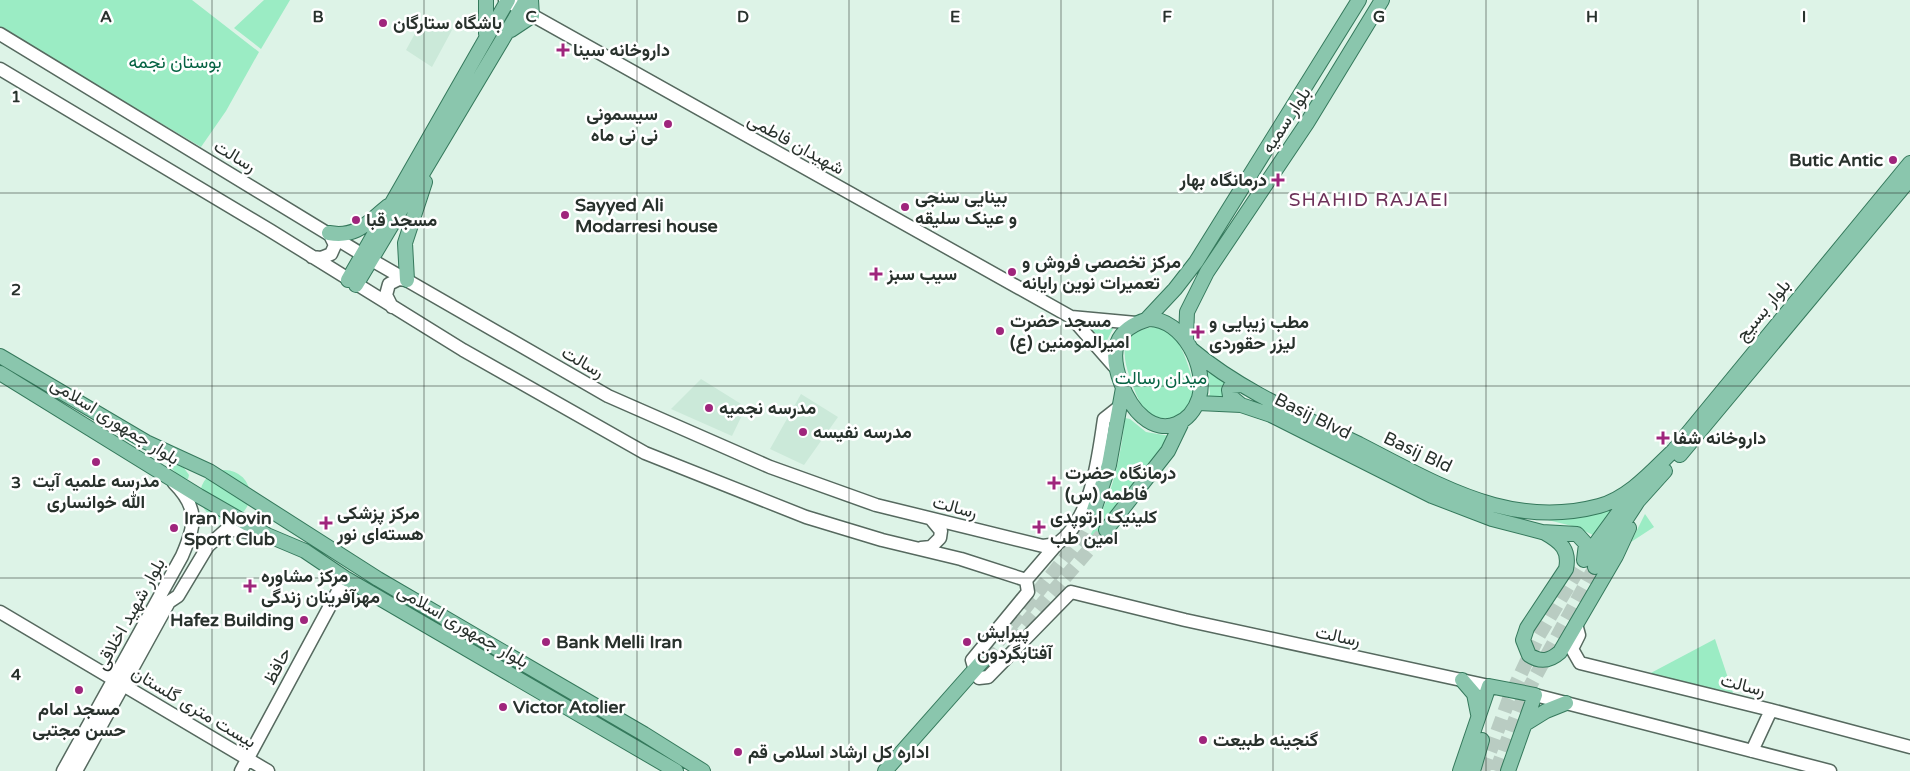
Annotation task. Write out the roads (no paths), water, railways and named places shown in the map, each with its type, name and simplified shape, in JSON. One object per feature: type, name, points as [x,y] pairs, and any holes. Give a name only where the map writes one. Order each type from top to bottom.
[{"type":"main road","points":[[485,40],[486,0]]},
{"type":"main road","points":[[368,257],[394,200],[507,0]]},
{"type":"main road","name":"بلوار سمیه","points":[[1141,322],[1164,300],[1196,262],[1359,0]]},
{"type":"main road","name":"بلوار سمیه","points":[[1188,344],[1187,312],[1192,298],[1207,272],[1307,123],[1382,0]]},
{"type":"main road","points":[[352,283],[433,156],[506,36],[528,6]]},
{"type":"main road","points":[[407,280],[404,243],[433,156]]},
{"type":"main road","name":"بلوار بسیج","points":[[1843,252],[1910,163]]},
{"type":"main road","name":"بلوار بسیج","points":[[1649,481],[1843,252],[1910,179]]},
{"type":"main road","points":[[330,233],[343,236],[354,233],[394,200]]},
{"type":"main road","points":[[1164,300],[1164,309],[1167,314],[1172,315],[1192,298]]},
{"type":"main road","points":[[1106,530],[1159,463],[1181,424],[1194,412],[1201,389],[1188,344],[1178,329],[1162,320],[1141,322],[1126,331],[1116,346],[1114,366],[1129,401],[1144,418],[1166,426],[1181,424]]},
{"type":"main road","name":"Basij Bld","points":[[1188,344],[1216,370],[1242,385],[1433,481],[1494,504],[1536,512],[1582,510],[1610,502],[1649,481]]},
{"type":"main road","points":[[0,346],[28,381]]},
{"type":"main road","points":[[0,356],[28,381],[168,453],[209,471],[378,579],[639,731],[703,771]]},
{"type":"main road","name":"بلوار جمهوری اسلامی","points":[[0,373],[28,381],[166,475],[267,535],[306,551],[345,578],[676,771]]},
{"type":"main road","points":[[0,379],[28,381]]},
{"type":"main road","points":[[1241,405],[1230,396],[1229,390],[1231,386],[1242,385]]},
{"type":"main road","points":[[1093,513],[1109,465],[1123,388]]},
{"type":"main road","name":"Basij Blvd","points":[[1198,403],[1241,405],[1272,415],[1432,496],[1492,519],[1542,532],[1577,534],[1583,538],[1586,544],[1590,564],[1621,506],[1649,481]]},
{"type":"main road","points":[[1542,532],[1560,542],[1566,550],[1568,559],[1566,569],[1522,640],[1526,652],[1538,660],[1552,658],[1560,652],[1616,556],[1649,481]]},
{"type":"main road","points":[[897,771],[990,658]]},
{"type":"main road","points":[[886,771],[977,674]]},
{"type":"main road","points":[[1462,680],[1474,694],[1478,718]]},
{"type":"main road","points":[[1460,771],[1489,686],[1535,695],[1508,771]]},
{"type":"main road","points":[[1526,724],[1546,710],[1566,703]]},
{"type":"main road","points":[[1473,771],[1482,740]]},
{"type":"street","name":"شهیدان فاطمی","points":[[507,0],[528,6],[1071,317]]},
{"type":"street","name":"رسالت","points":[[0,34],[368,257],[608,396],[676,427],[793,475],[876,505],[1043,546],[1056,544]]},
{"type":"street","points":[[0,69],[463,350],[645,453],[806,517],[969,562],[1026,580]]},
{"type":"street","points":[[312,257],[321,258],[331,254],[335,244],[330,233]]},
{"type":"street","points":[[392,306],[386,296],[389,284],[398,279],[407,280]]},
{"type":"street","points":[[1071,317],[1141,322]]},
{"type":"street","points":[[1071,317],[1114,366]]},
{"type":"street","points":[[977,674],[972,660],[1028,592],[1026,580],[1077,520],[1095,476],[1104,419],[1118,408]]},
{"type":"street","name":"بلوار شهید اخلاقی","points":[[76,771],[189,540],[193,510],[183,492],[166,475]]},
{"type":"street","points":[[918,549],[931,547],[940,538],[941,530],[932,519]]},
{"type":"street","name":"بلوار شهید اخلاقی","points":[[63,771],[169,602],[178,596],[208,546],[227,529],[267,535]]},
{"type":"street","name":"حافظ","points":[[241,771],[345,578]]},
{"type":"street","name":"رسالت","points":[[977,674],[988,677],[1071,592],[1185,620],[1489,686]]},
{"type":"street","name":"بیست متری گلستان","points":[[0,612],[268,771]]},
{"type":"street","name":"رسالت","points":[[1576,624],[1579,635],[1572,649],[1580,663],[1771,710],[1910,747]]},
{"type":"street","points":[[1535,695],[1830,771]]},
{"type":"street","points":[[1752,751],[1771,710]]},
{"type":"tunnel","points":[[985,658],[1077,543],[1093,513]]},
{"type":"tunnel","points":[[1010,641],[1106,530]]},
{"type":"tunnel","points":[[1483,771],[1509,699],[1538,637],[1584,560]]},
{"type":"tunnel","points":[[1496,771],[1522,701],[1595,567]]},
{"type":"place","name":"باشگاه ستارگان","points":[[383,23]]},
{"type":"place","name":"داروخانه سینا","points":[[563,50]]},
{"type":"place","name":"سیسمونی نی نی ماه","points":[[668,124]]},
{"type":"place","name":"Butic Antic","points":[[1893,160]]},
{"type":"place","name":"درمانگاه بهار","points":[[1278,180]]},
{"type":"place","name":"بینایی سنجی و عینک سلیقه","points":[[905,207]]},
{"type":"place","name":"Sayyed Ali Modarresi house","points":[[565,215]]},
{"type":"place","name":"مسجد قبا","points":[[356,220]]},
{"type":"place","name":"مرکز تخصصی فروش و تعمیرات نوین رایانه","points":[[1012,272]]},
{"type":"place","name":"سیب سبز","points":[[876,274]]},
{"type":"place","name":"مسجد حضرت امیرالمومنین (ع)","points":[[1000,331]]},
{"type":"place","name":"مطب زیبایی و لیزر حقوردی","points":[[1198,332]]},
{"type":"place","name":"مدرسه نجمیه","points":[[709,408]]},
{"type":"place","name":"مدرسه نفیسه","points":[[803,432]]},
{"type":"place","name":"داروخانه شفا","points":[[1663,438]]},
{"type":"place","name":"مدرسه علمیه آیت الله خوانساری","points":[[96,462]]},
{"type":"place","name":"درمانگاه حضرت فاطمه (س)","points":[[1054,483]]},
{"type":"place","name":"مرکز پزشکی هسته‌ای نور","points":[[326,523]]},
{"type":"place","name":"کلینیک ارتوپدی امین طب","points":[[1039,527]]},
{"type":"place","name":"Iran Novin Sport Club","points":[[174,528]]},
{"type":"place","name":"مرکز مشاوره مهرآفرینان زندگی","points":[[250,586]]},
{"type":"place","name":"Hafez Building","points":[[304,620]]},
{"type":"place","name":"Bank Melli Iran","points":[[546,642]]},
{"type":"place","name":"پیرایش آفتابگردون","points":[[967,642]]},
{"type":"place","name":"مسجد امام حسن مجتبی","points":[[79,690]]},
{"type":"place","name":"Victor Atolier","points":[[503,707]]},
{"type":"place","name":"گنجینه طبیعت","points":[[1203,740]]},
{"type":"place","name":"اداره کل ارشاد اسلامی قم","points":[[738,752]]},
{"type":"district","name":"SHAHID RAJAEI","points":[[1369,200]]},
{"type":"park label","name":"بوستان نجمه","points":[[175,62]]},
{"type":"park label","name":"میدان رسالت","points":[[1161,378]]}]
